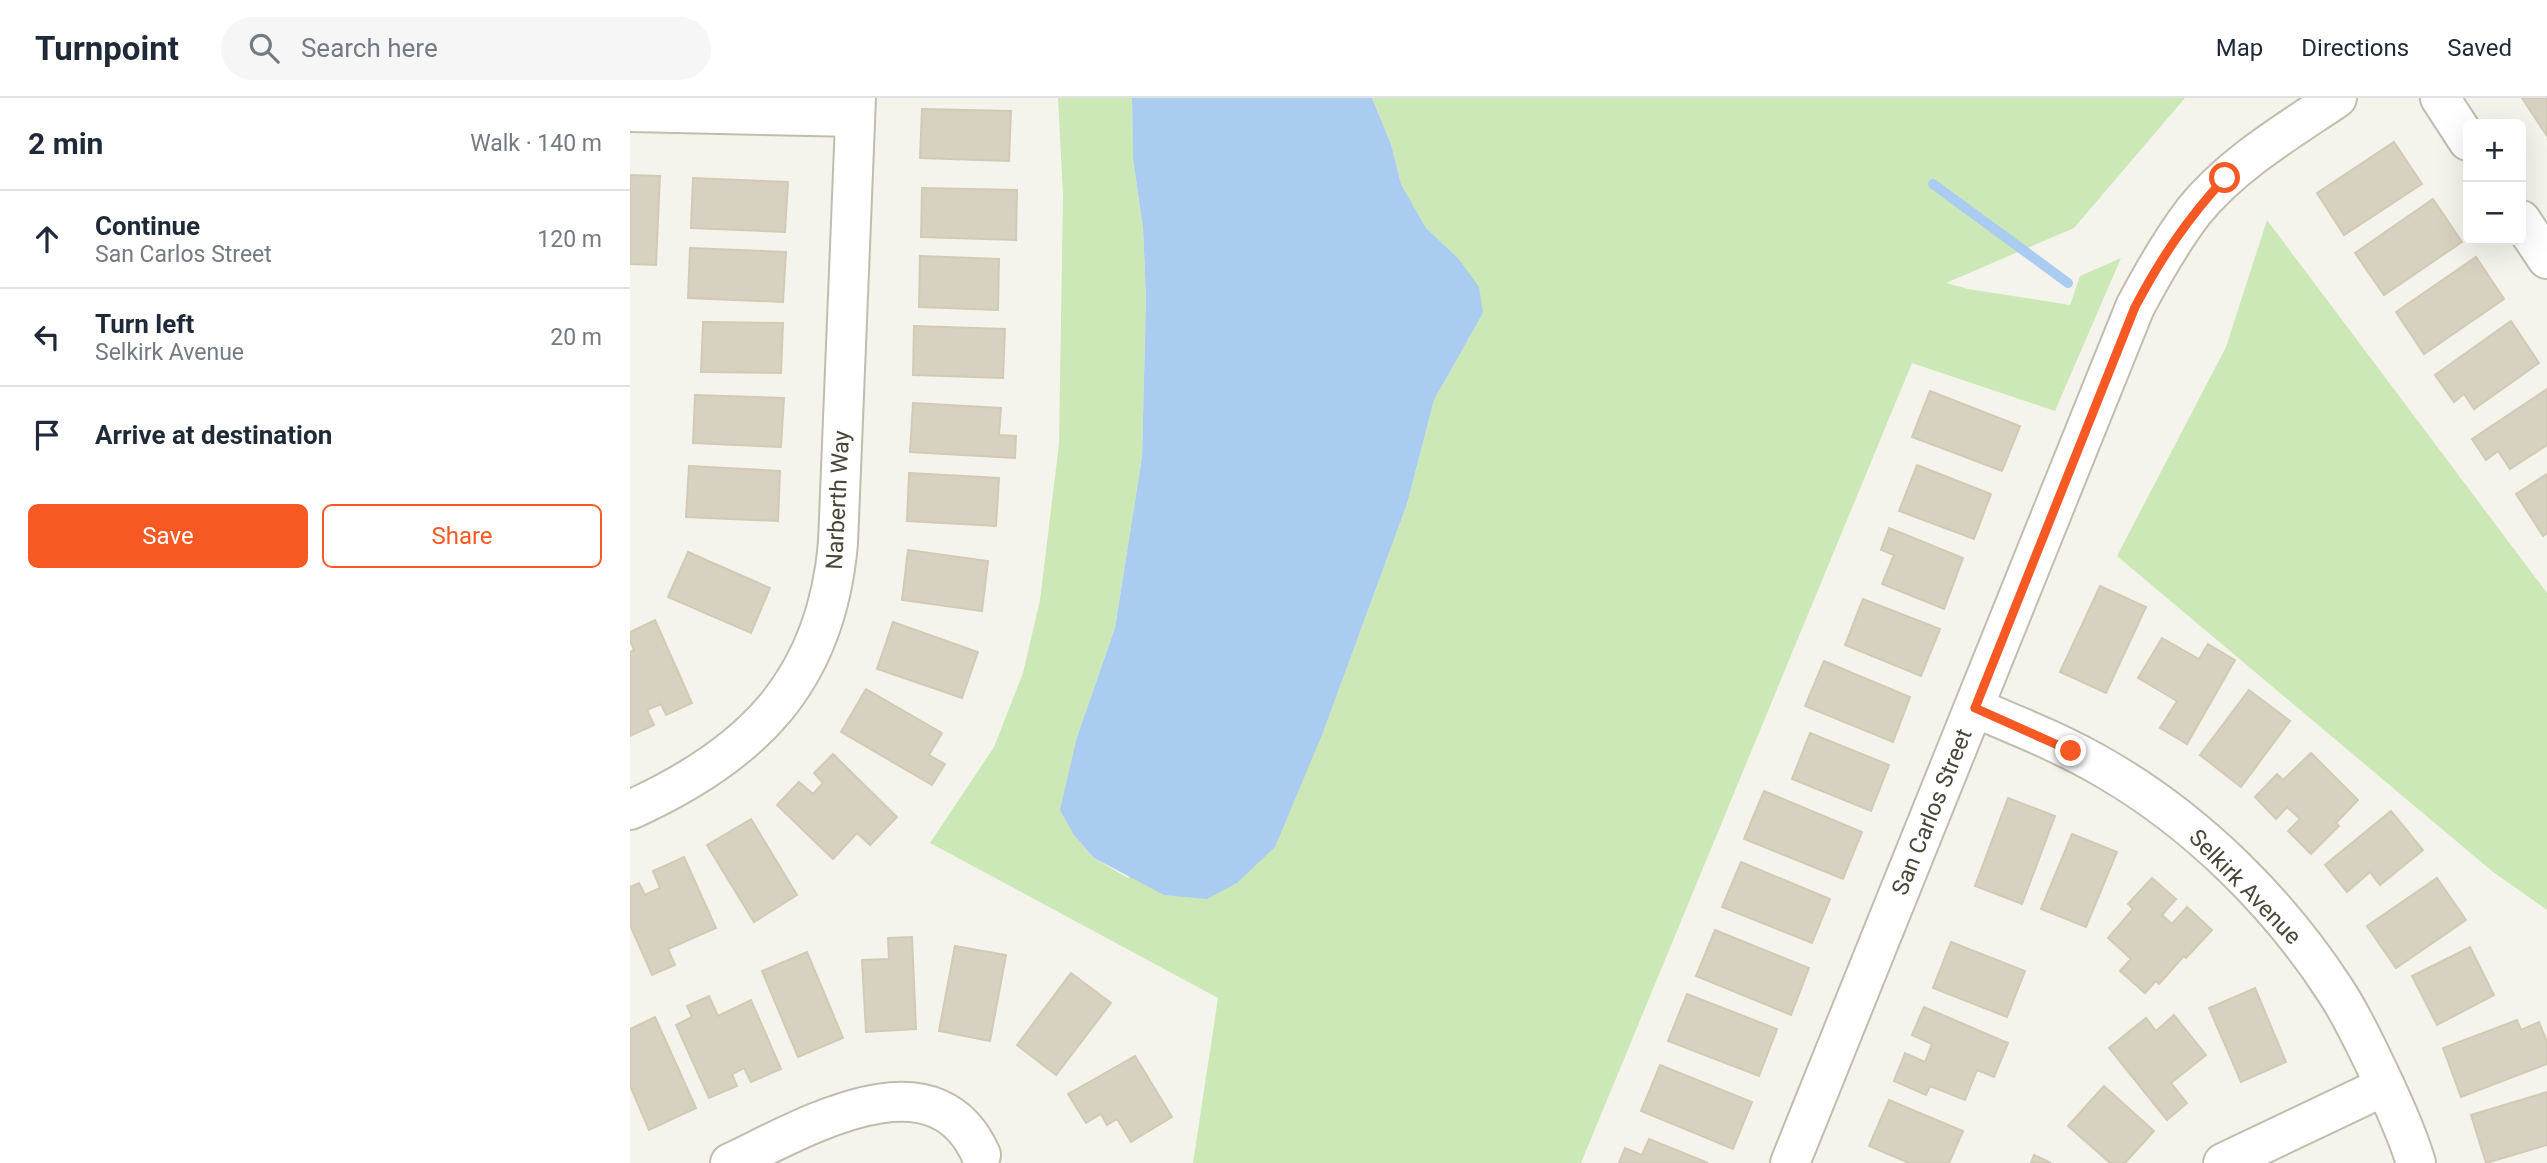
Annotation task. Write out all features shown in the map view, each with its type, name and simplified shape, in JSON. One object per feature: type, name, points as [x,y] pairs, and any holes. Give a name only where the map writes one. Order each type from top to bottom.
[{"type":"street","name":"San Carlos Street","points":[[1790,1163],[2135,307],[2169,245],[2196,209],[2225,178],[2337,98]]},
{"type":"street","points":[[2440,98],[2463,133]]},
{"type":"street","points":[[630,112],[856,108]]},
{"type":"street","name":"Narberth Way","points":[[630,810],[699,774],[737,748],[756,730],[789,692],[807,660],[822,624],[833,580],[838,543],[856,108]]},
{"type":"street","points":[[2526,228],[2547,259]]},
{"type":"street","name":"Selkirk Avenue","points":[[1975,708],[2104,768],[2168,810],[2258,893],[2316,963],[2336,992],[2385,1086],[2416,1163]]},
{"type":"street","points":[[2223,1163],[2385,1086]]},
{"type":"street","points":[[730,1163],[837,1113],[889,1102],[918,1103],[945,1112],[964,1125],[974,1138],[981,1155]]},
{"type":"green space","points":[[1058,98],[1132,98],[1133,159],[1143,228],[1146,297],[1142,457],[1115,628],[1077,737],[1074,835],[1094,858],[1128,878],[1324,730],[1407,504],[1434,400],[1483,313],[1458,258],[1426,228],[1401,184],[1391,144],[1372,98],[2185,98],[2074,228],[1946,283],[2070,305],[2080,276],[2121,258],[2055,411],[1912,363],[1581,1163],[1193,1163],[1218,998],[930,843],[994,747],[1023,673],[1040,600],[1059,444],[1063,195]]},
{"type":"green space","points":[[2267,220],[2547,593],[2547,910],[2493,872],[2117,556],[2226,347]]},
{"type":"water","points":[[1132,98],[1372,98],[1391,144],[1401,184],[1426,228],[1458,258],[1479,287],[1483,313],[1434,400],[1407,504],[1324,730],[1275,847],[1237,883],[1207,899],[1164,895],[1094,858],[1074,835],[1060,810],[1077,737],[1115,628],[1142,457],[1146,297],[1143,228],[1133,159]]},
{"type":"building","points":[[2522,98],[2547,98],[2547,136]]},
{"type":"building","points":[[922,109],[1011,111],[1009,161],[920,158]]},
{"type":"building","points":[[2394,142],[2422,184],[2344,235],[2317,193]]},
{"type":"building","points":[[630,175],[660,176],[656,265],[630,264]]},
{"type":"building","points":[[693,178],[788,182],[785,232],[691,228]]},
{"type":"building","points":[[922,188],[1017,190],[1016,240],[921,237]]},
{"type":"building","points":[[2433,199],[2462,242],[2384,295],[2355,253]]},
{"type":"building","points":[[690,248],[786,252],[783,302],[688,298]]},
{"type":"building","points":[[920,256],[999,259],[998,310],[919,307]]},
{"type":"building","points":[[2476,257],[2504,299],[2424,354],[2396,312]]},
{"type":"building","points":[[2511,321],[2539,363],[2474,409],[2464,394],[2454,402],[2435,375]]},
{"type":"building","points":[[703,322],[783,323],[781,373],[701,372]]},
{"type":"building","points":[[914,326],[1005,329],[1003,378],[913,375]]},
{"type":"building","points":[[2547,389],[2547,445],[2510,469],[2498,451],[2486,460],[2472,439]]},
{"type":"building","points":[[1930,391],[2020,426],[2002,471],[1912,437]]},
{"type":"building","points":[[695,395],[784,398],[781,447],[693,443]]},
{"type":"building","points":[[913,403],[1001,408],[999,435],[1016,436],[1015,458],[910,452]]},
{"type":"building","points":[[1917,465],[1991,494],[1974,539],[1899,511]]},
{"type":"building","points":[[689,466],[780,471],[778,521],[686,517]]},
{"type":"building","points":[[909,473],[999,478],[996,526],[907,521]]},
{"type":"building","points":[[2547,474],[2547,533],[2543,536],[2516,494]]},
{"type":"building","points":[[1889,528],[1963,558],[1944,609],[1882,584],[1894,555],[1881,550]]},
{"type":"building","points":[[908,550],[988,561],[982,611],[902,600]]},
{"type":"building","points":[[688,552],[770,588],[751,633],[668,597]]},
{"type":"building","points":[[2100,586],[2146,607],[2106,693],[2060,672]]},
{"type":"building","points":[[1863,599],[1940,629],[1921,676],[1845,645]]},
{"type":"building","points":[[655,620],[692,703],[666,715],[661,704],[647,710],[654,725],[630,736],[630,652],[634,650],[630,632]]},
{"type":"building","points":[[893,622],[978,652],[962,698],[877,669]]},
{"type":"building","points":[[2162,638],[2199,659],[2208,644],[2235,660],[2187,744],[2160,728],[2177,701],[2138,678]]},
{"type":"building","points":[[1824,661],[1910,697],[1893,742],[1805,706]]},
{"type":"building","points":[[866,689],[942,733],[929,755],[945,764],[932,785],[841,732]]},
{"type":"building","points":[[2249,690],[2290,721],[2241,787],[2200,755]]},
{"type":"building","points":[[1810,733],[1889,765],[1871,811],[1792,779]]},
{"type":"building","points":[[2311,753],[2358,800],[2336,823],[2339,826],[2311,854],[2288,831],[2300,819],[2287,807],[2276,819],[2255,797],[2277,774],[2283,780]]},
{"type":"building","points":[[833,754],[897,817],[870,845],[857,833],[833,859],[777,805],[799,782],[813,794],[823,783],[814,773]]},
{"type":"building","points":[[1764,791],[1862,832],[1843,879],[1744,839]]},
{"type":"building","points":[[2008,798],[2055,816],[2022,904],[1975,886]]},
{"type":"building","points":[[2391,811],[2423,850],[2380,885],[2370,872],[2347,892],[2325,865]]},
{"type":"building","points":[[751,819],[797,895],[754,922],[707,845]]},
{"type":"building","points":[[2072,834],[2117,852],[2086,927],[2041,909]]},
{"type":"building","points":[[684,857],[716,928],[668,949],[675,965],[652,975],[630,925],[630,887],[639,883],[645,895],[660,888],[653,871]]},
{"type":"building","points":[[1741,862],[1830,899],[1812,943],[1722,907]]},
{"type":"building","points":[[2152,878],[2176,899],[2162,915],[2172,924],[2187,907],[2212,930],[2159,984],[2156,981],[2145,993],[2120,971],[2131,959],[2108,938],[2133,909],[2128,904]]},
{"type":"building","points":[[2437,878],[2466,920],[2396,968],[2367,926]]},
{"type":"building","points":[[1715,930],[1809,968],[1791,1015],[1696,976]]},
{"type":"building","points":[[912,937],[916,1029],[866,1032],[862,960],[889,959],[888,938]]},
{"type":"building","points":[[1951,942],[2025,971],[2007,1017],[1933,988]]},
{"type":"building","points":[[955,946],[1006,955],[990,1041],[939,1031]]},
{"type":"building","points":[[2470,947],[2494,995],[2437,1025],[2412,976]]},
{"type":"building","points":[[807,952],[843,1038],[798,1057],[762,971]]},
{"type":"building","points":[[1071,973],[1111,1003],[1056,1075],[1017,1045]]},
{"type":"building","points":[[2255,988],[2286,1062],[2241,1082],[2209,1008]]},
{"type":"building","points":[[1687,994],[1777,1029],[1759,1076],[1668,1041]]},
{"type":"building","points":[[709,996],[718,1016],[751,1000],[781,1069],[751,1082],[744,1068],[732,1074],[737,1086],[709,1098],[676,1025],[692,1017],[687,1006]]},
{"type":"building","points":[[1924,1007],[2008,1043],[1994,1077],[1977,1070],[1965,1100],[1930,1086],[1926,1095],[1894,1081],[1905,1053],[1925,1062],[1932,1044],[1912,1035]]},
{"type":"building","points":[[2174,1015],[2206,1055],[2171,1083],[2187,1103],[2167,1120],[2109,1048],[2146,1018],[2156,1031]]},
{"type":"building","points":[[655,1017],[696,1108],[649,1130],[630,1086],[630,1029]]},
{"type":"building","points":[[2517,1020],[2521,1030],[2539,1022],[2547,1042],[2547,1064],[2461,1097],[2443,1048]]},
{"type":"building","points":[[1135,1056],[1172,1117],[1131,1142],[1117,1119],[1107,1125],[1101,1114],[1086,1123],[1068,1094]]},
{"type":"building","points":[[1660,1065],[1752,1102],[1733,1149],[1641,1111]]},
{"type":"building","points":[[2104,1086],[2154,1131],[2125,1163],[2110,1163],[2068,1126]]},
{"type":"building","points":[[2547,1092],[2547,1145],[2486,1163],[2471,1115]]},
{"type":"building","points":[[1889,1100],[1963,1131],[1949,1163],[1909,1163],[1869,1146]]},
{"type":"building","points":[[1649,1139],[1708,1163],[1619,1163],[1625,1148],[1642,1155]]},
{"type":"building","points":[[2034,1155],[2051,1163],[2031,1163]]},
{"type":"waterway","points":[[1933,184],[2068,283]]},
{"type":"route","points":[[2071,751],[1975,708],[2135,307],[2169,245],[2196,209],[2225,178]]}]
